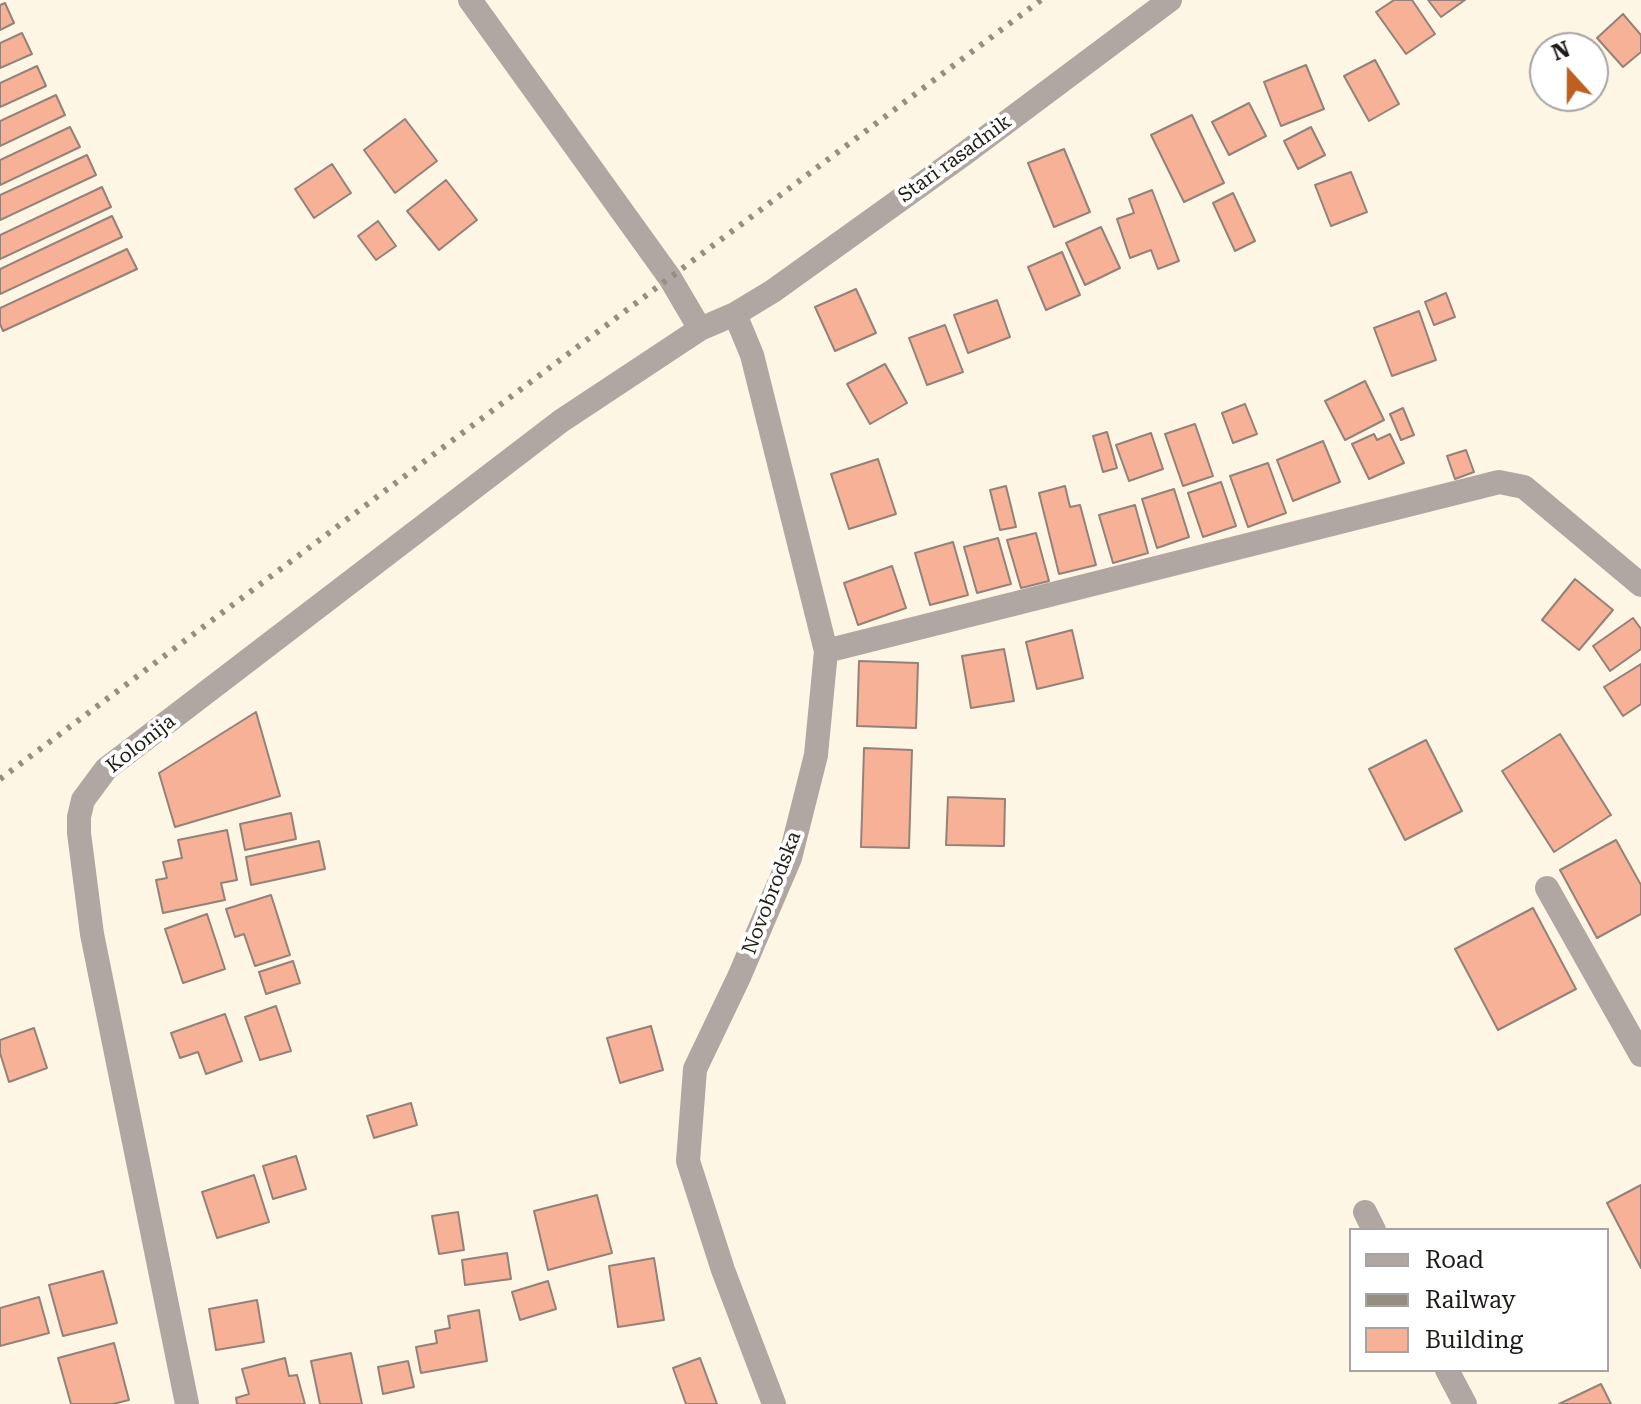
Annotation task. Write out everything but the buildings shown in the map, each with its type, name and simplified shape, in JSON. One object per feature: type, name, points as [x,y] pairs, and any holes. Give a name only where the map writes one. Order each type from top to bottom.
[{"type":"street","points":[[470,0],[670,278],[700,329],[735,314]]},
{"type":"street","name":"Stari rasadnik","points":[[735,314],[773,291],[964,154],[1170,0]]},
{"type":"street","name":"Novobrodska","points":[[735,314],[752,355],[826,651],[816,755],[790,858],[695,1069],[688,1161],[723,1270],[774,1404]]},
{"type":"street","name":"Kolonija","points":[[187,1404],[92,934],[79,833],[83,800],[106,769],[549,431],[632,372],[700,329]]},
{"type":"street","points":[[826,651],[1499,482],[1524,487],[1641,585]]},
{"type":"street","points":[[1547,888],[1641,1055]]},
{"type":"street","points":[[1448,1372],[1465,1404]]},
{"type":"railway","points":[[0,779],[1041,0]]}]
